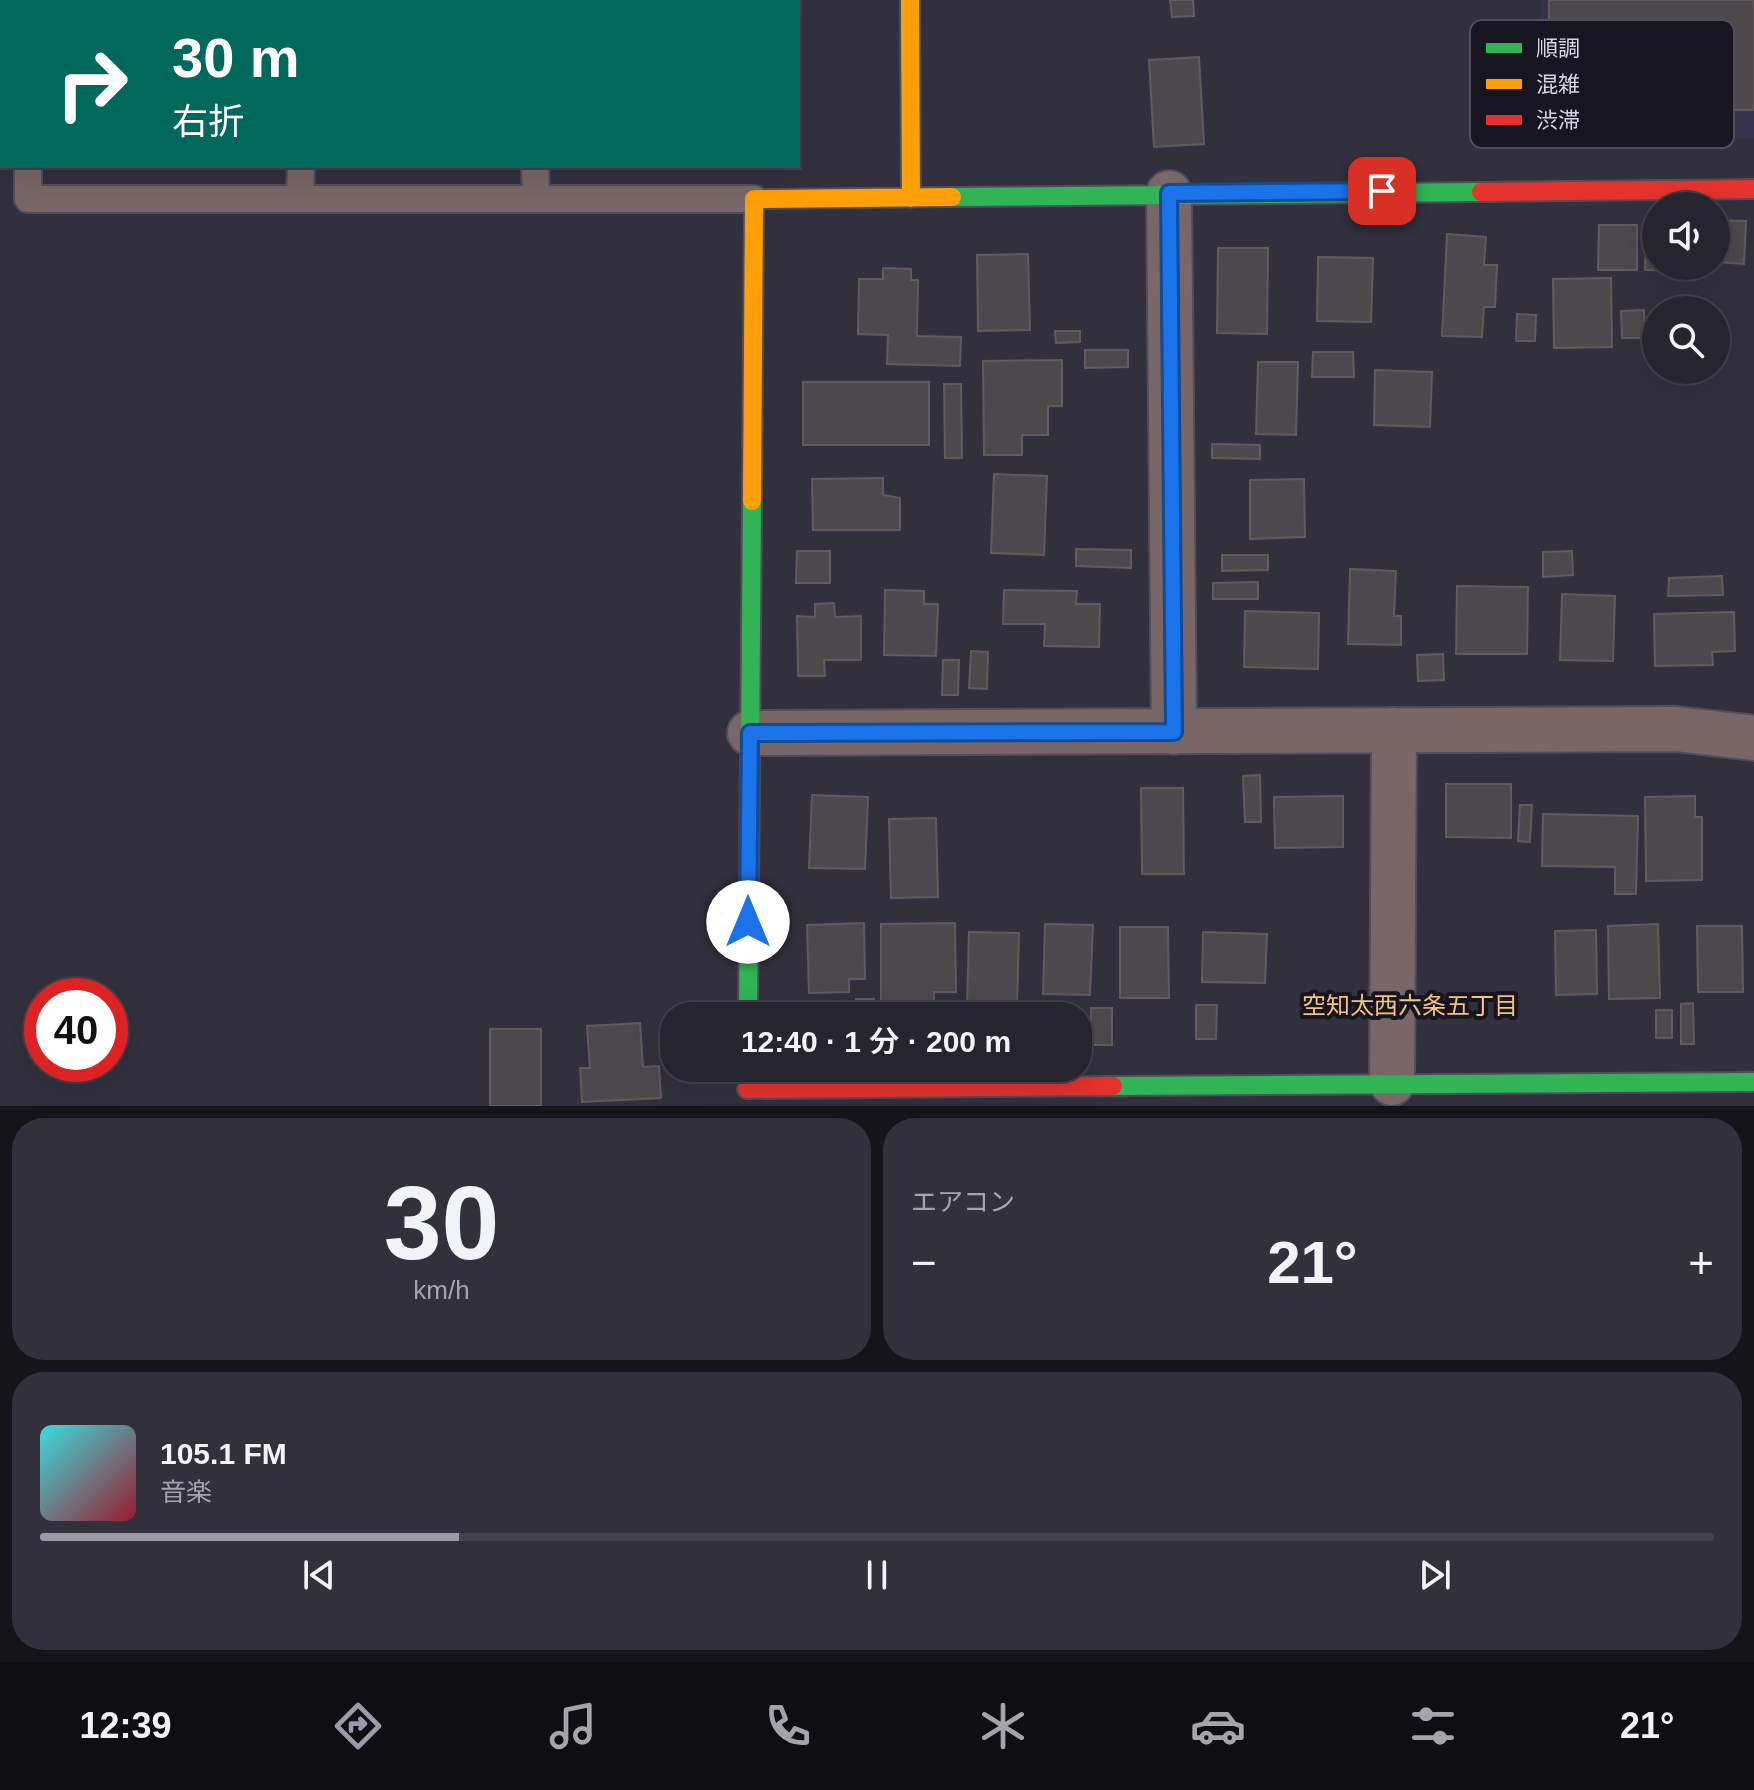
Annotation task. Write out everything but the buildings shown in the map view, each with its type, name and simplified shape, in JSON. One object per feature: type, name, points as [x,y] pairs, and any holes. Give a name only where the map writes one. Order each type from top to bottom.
[{"type":"street","points":[[910,0],[911,198]]},
{"type":"street","points":[[748,1002],[754,199],[1754,189]]},
{"type":"street","points":[[1169,193],[1174,732]]},
{"type":"street","points":[[750,733],[1676,729],[1754,738]]},
{"type":"street","points":[[1392,1083],[1394,730]]},
{"type":"street","points":[[747,1088],[1754,1082]]},
{"type":"lane","points":[[28,168],[28,199],[754,199]]},
{"type":"lane","points":[[300,199],[301,168]]},
{"type":"lane","points":[[535,168],[536,199]]},
{"type":"shaded area","points":[[1541,0],[1754,0],[1754,139],[1734,139],[1734,20],[1541,20]]},
{"type":"traffic: fast","points":[[952,197],[1481,192]]},
{"type":"traffic: fast","points":[[748,1002],[752,501]]},
{"type":"traffic: fast","points":[[1113,1086],[1754,1082]]},
{"type":"traffic: slow","points":[[910,0],[911,198]]},
{"type":"traffic: slow","points":[[752,501],[754,199],[952,197]]},
{"type":"traffic: jam","points":[[1481,192],[1754,189]]},
{"type":"traffic: jam","points":[[747,1089],[1113,1086]]},
{"type":"district","name":"空知太西六条五丁目","points":[[1410,1006]]},
{"type":"route","points":[[748,922],[750,733],[1174,732],[1169,193],[1382,191]]}]
